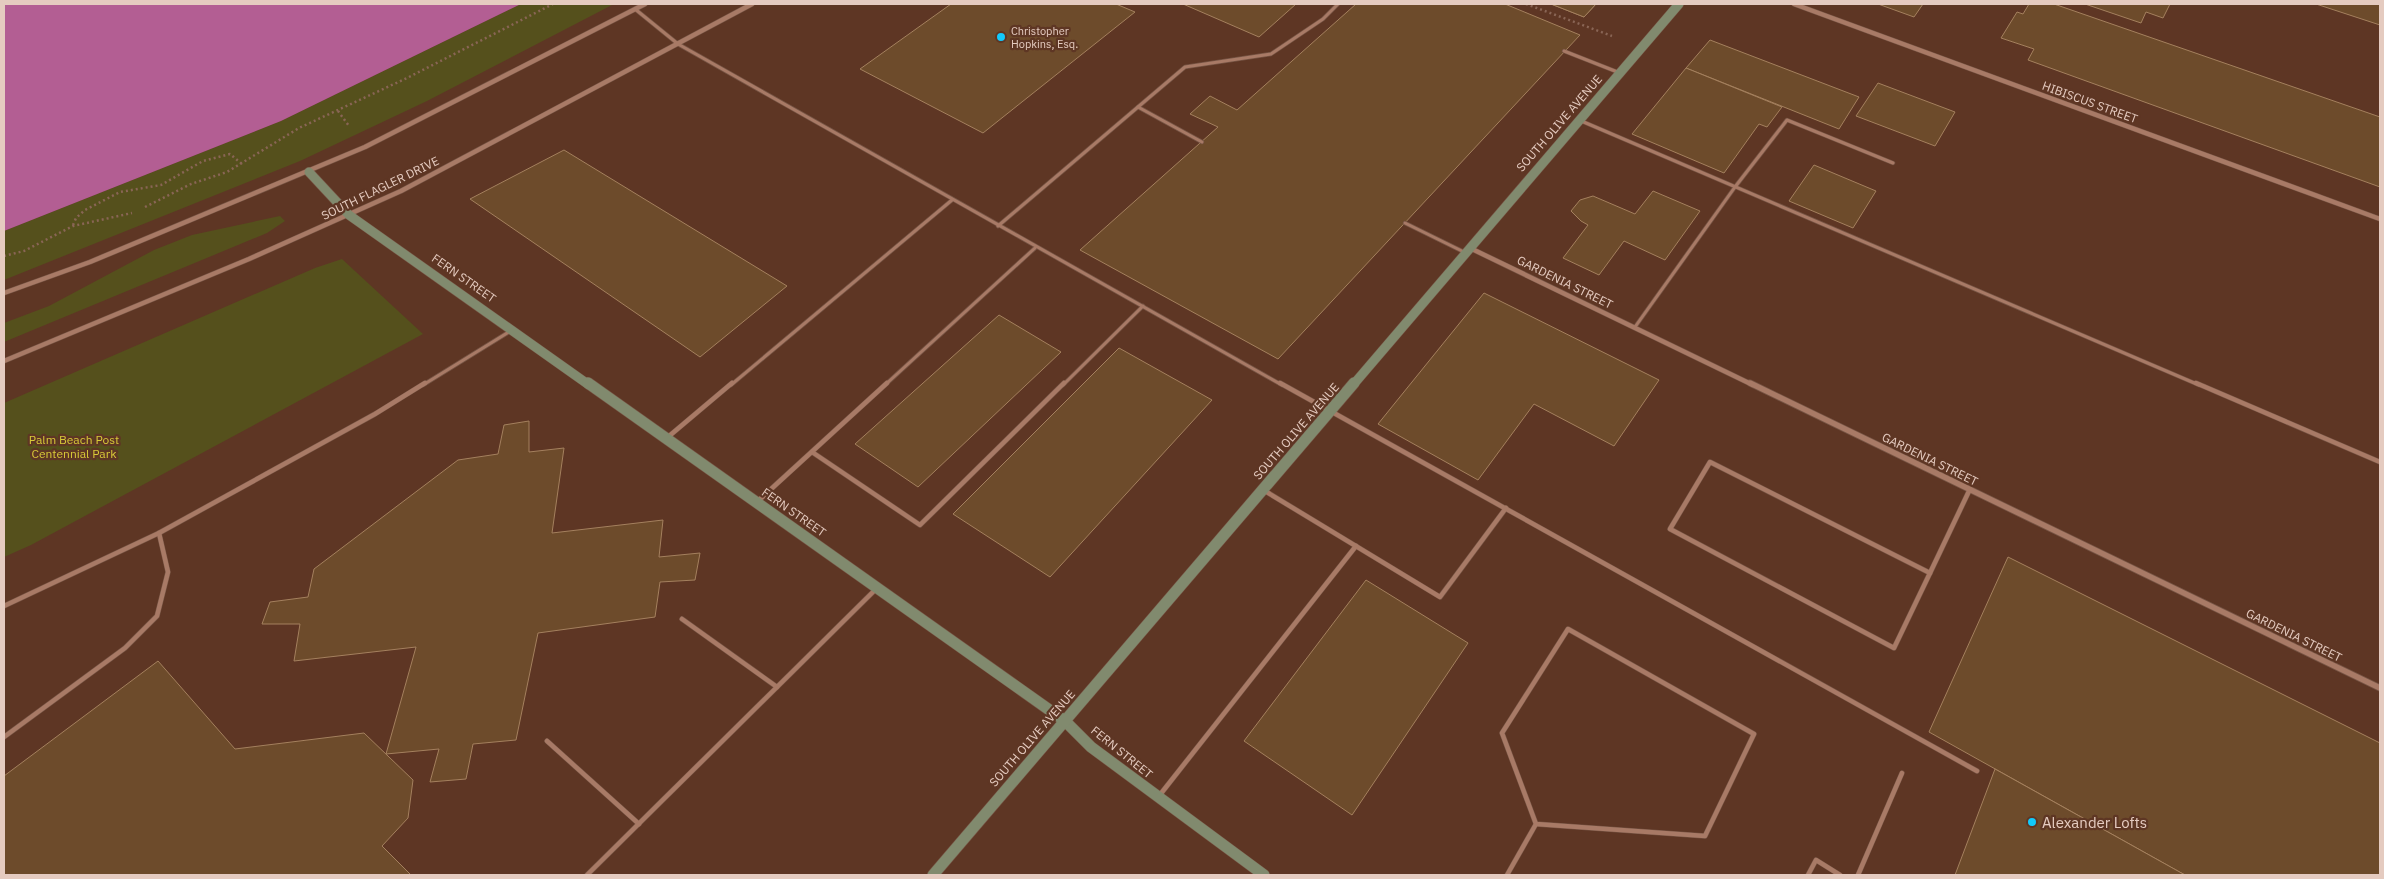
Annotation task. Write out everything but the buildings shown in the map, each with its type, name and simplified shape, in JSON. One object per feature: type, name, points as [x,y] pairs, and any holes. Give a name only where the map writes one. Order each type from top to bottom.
[{"type":"street","points":[[4,293],[90,262],[309,172],[383,139],[645,4]]},
{"type":"street","name":"SOUTH FLAGLER DRIVE","points":[[4,361],[145,303],[349,215],[425,179],[752,4]]},
{"type":"street","name":"SOUTH OLIVE AVENUE","points":[[933,875],[1679,4]]},
{"type":"street","name":"HIBISCUS STREET","points":[[1794,4],[2380,220]]},
{"type":"street","name":"FERN STREET","points":[[309,172],[349,215],[514,329],[1065,721],[1091,747],[1264,875]]},
{"type":"street","name":"GARDENIA STREET","points":[[1468,250],[1634,327],[2380,688]]},
{"type":"lane","points":[[998,226],[1185,67],[1271,54],[1323,19],[1338,4]]},
{"type":"lane","points":[[635,9],[678,44],[1035,248],[1143,306],[1977,771]]},
{"type":"lane","points":[[1564,51],[1620,73]]},
{"type":"lane","points":[[1138,107],[1202,142]]},
{"type":"lane","points":[[1579,120],[2380,462]]},
{"type":"lane","points":[[1634,327],[1786,120],[1893,163]]},
{"type":"lane","points":[[667,438],[952,200]]},
{"type":"lane","points":[[1404,223],[1468,250]]},
{"type":"lane","points":[[757,502],[1035,248]]},
{"type":"lane","points":[[812,452],[920,525],[1143,306]]},
{"type":"lane","points":[[4,606],[159,533],[375,414],[514,329]]},
{"type":"lane","points":[[1930,573],[1710,462],[1670,529],[1894,648],[1930,573],[1970,489]]},
{"type":"lane","points":[[1263,490],[1440,597],[1506,508]]},
{"type":"lane","points":[[4,738],[125,648],[157,616],[168,572],[159,533]]},
{"type":"lane","points":[[1158,798],[1356,546]]},
{"type":"lane","points":[[587,875],[877,588]]},
{"type":"lane","points":[[682,619],[778,687]]},
{"type":"lane","points":[[1568,629],[1754,734],[1704,836],[1536,824],[1502,733],[1568,629]]},
{"type":"lane","points":[[547,741],[638,824]]},
{"type":"lane","points":[[1858,875],[1902,773]]},
{"type":"lane","points":[[1507,875],[1536,824]]},
{"type":"lane","points":[[1808,875],[1816,860],[1840,875]]},
{"type":"path","points":[[4,256],[24,251],[73,226],[131,214],[190,184],[227,172],[299,128],[407,78],[552,4]]},
{"type":"path","points":[[1526,4],[1618,38]]},
{"type":"path","points":[[73,226],[76,218],[85,210],[103,200],[120,192],[161,186],[203,161],[230,154],[242,164]]},
{"type":"green space","points":[[521,4],[614,4],[427,101],[300,161],[4,280],[4,231],[281,121]]},
{"type":"green space","points":[[280,216],[285,221],[267,233],[4,342],[4,323],[49,306],[154,250],[192,235]]},
{"type":"green space","name":"Palm Beach Post Centennial Park","points":[[342,259],[423,334],[31,545],[4,557],[4,403],[315,268]]},
{"type":"shaded area","points":[[4,4],[521,4],[281,121],[4,231]]},
{"type":"place","name":"Christopher Hopkins, Esq.","points":[[1001,37]]},
{"type":"place","name":"Alexander Lofts","points":[[2032,822]]}]
